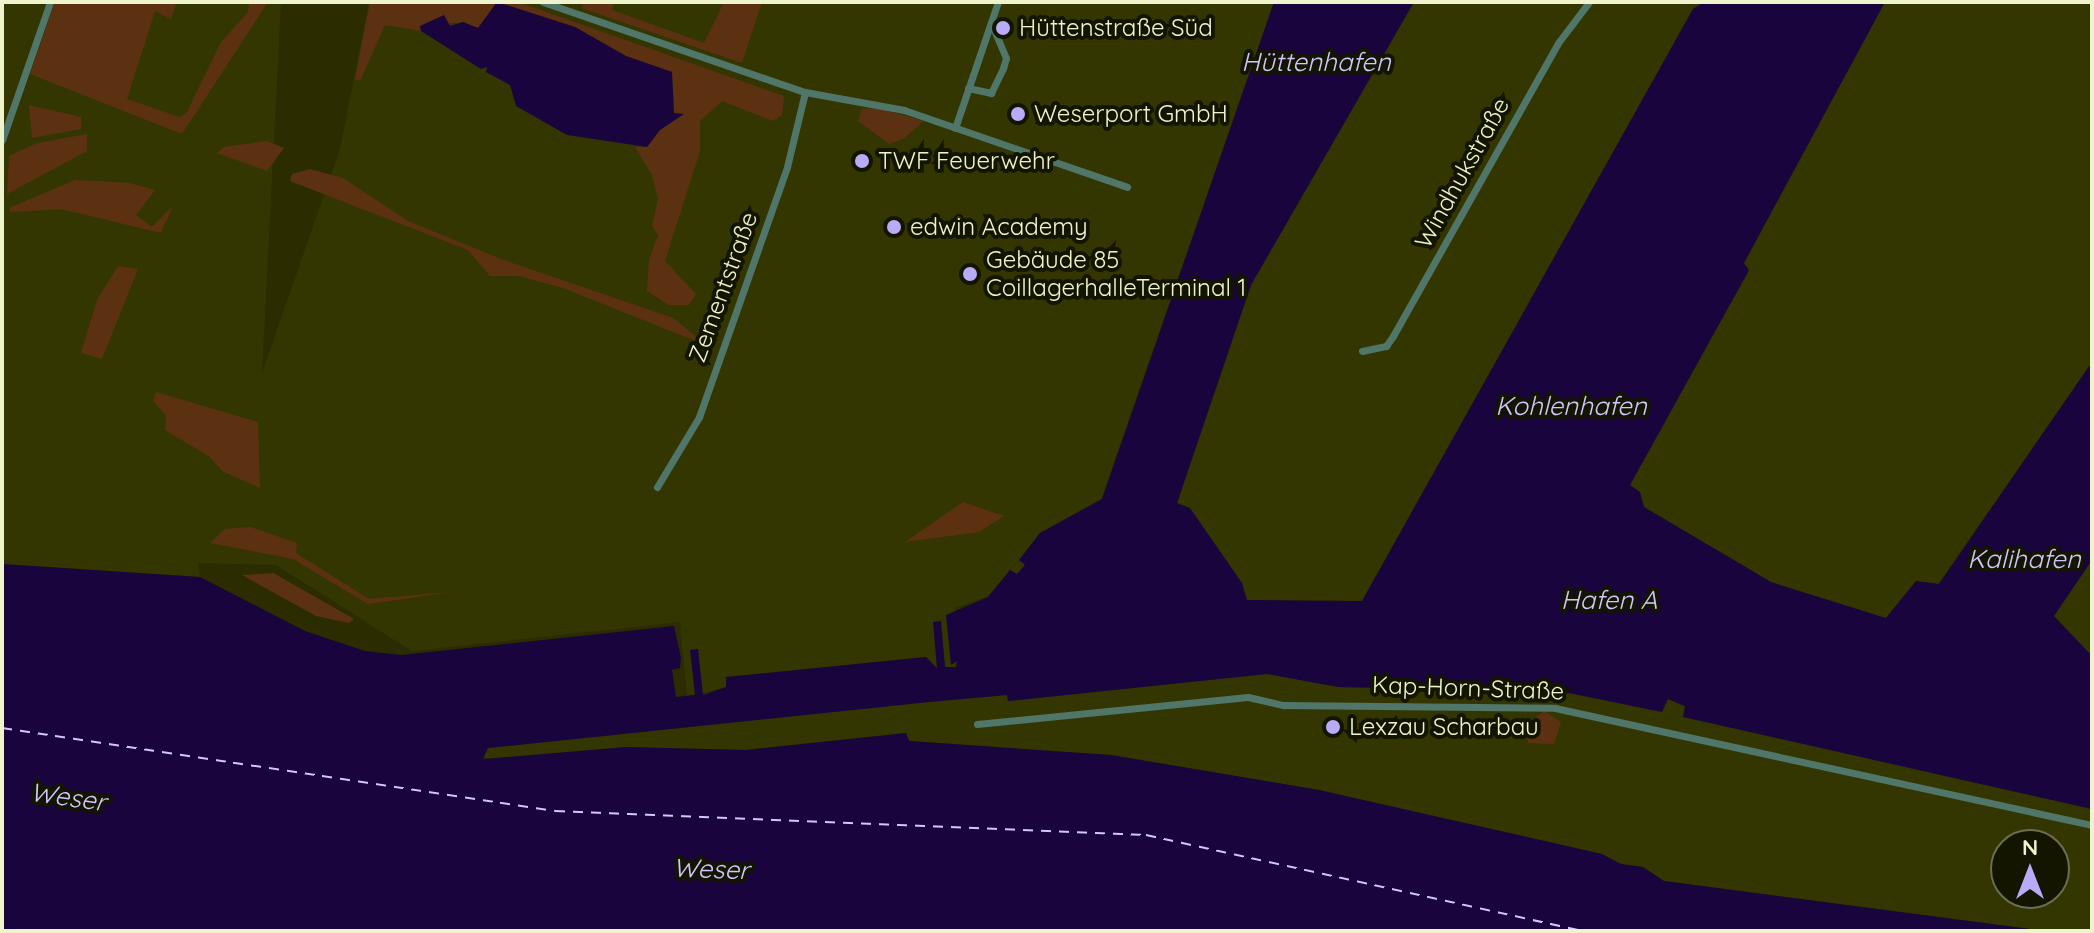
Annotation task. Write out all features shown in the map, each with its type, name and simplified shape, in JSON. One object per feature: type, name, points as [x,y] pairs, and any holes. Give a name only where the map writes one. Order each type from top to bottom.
[{"type":"street","points":[[2,140],[50,2]]},
{"type":"street","points":[[543,2],[805,92],[904,110],[1127,187]]},
{"type":"street","points":[[955,128],[998,2]]},
{"type":"street","name":"Windhukstraße","points":[[1362,351],[1386,346],[1393,336],[1558,43],[1589,2]]},
{"type":"street","points":[[968,88],[991,93],[1006,58],[991,23]]},
{"type":"street","name":"Zementstraße","points":[[657,487],[699,417],[787,167],[805,92]]},
{"type":"street","name":"Kap-Horn-Straße","points":[[977,724],[1248,697],[1284,705],[1555,708],[2092,825]]},
{"type":"shaded area","points":[[2,2],[281,2],[262,373],[340,149],[369,2],[1274,2],[1101,499],[1040,533],[1020,560],[1025,565],[1016,575],[1011,570],[988,596],[955,608],[956,667],[931,669],[926,657],[726,677],[727,687],[687,696],[680,622],[412,651],[276,565],[198,563],[200,577],[2,564]]},
{"type":"shaded area","points":[[55,2],[177,2],[171,19],[155,11],[127,99],[179,117],[186,114],[221,42],[248,12],[249,2],[268,2],[182,134],[30,74]]},
{"type":"shaded area","points":[[370,2],[497,2],[478,28],[463,22],[420,26],[421,31],[385,25],[360,81],[355,79]]},
{"type":"shaded area","points":[[498,2],[518,2],[784,96],[782,115],[773,121],[722,101],[700,121],[700,151],[665,261],[696,294],[689,305],[669,305],[647,291],[649,260],[658,235],[652,226],[658,199],[652,175],[635,147],[647,147],[660,130],[683,114],[674,114],[672,72],[626,56],[575,27]]},
{"type":"shaded area","points":[[584,2],[614,2],[612,10],[704,43],[724,2],[762,2],[742,63],[581,8]]},
{"type":"shaded area","points":[[1414,2],[1704,2],[1693,9],[1362,601],[1247,600],[1190,513],[1177,504],[1251,285]]},
{"type":"shaded area","points":[[1885,2],[2092,2],[2092,362],[1938,584],[1916,581],[1886,618],[1874,619],[1771,582],[1644,507],[1630,485],[1749,271],[1744,263]]},
{"type":"shaded area","points":[[29,105],[81,117],[81,129],[32,138]]},
{"type":"shaded area","points":[[878,108],[923,121],[905,138],[889,144],[858,121],[862,109]]},
{"type":"shaded area","points":[[87,134],[87,151],[7,194],[9,156],[37,143]]},
{"type":"shaded area","points":[[267,141],[284,148],[267,171],[217,153],[224,147]]},
{"type":"shaded area","points":[[310,169],[343,178],[408,221],[501,259],[673,318],[706,345],[563,288],[519,276],[490,276],[468,250],[290,181],[292,174]]},
{"type":"shaded area","points":[[75,180],[129,183],[155,190],[136,215],[152,227],[173,206],[161,233],[61,209],[10,212],[9,208]]},
{"type":"shaded area","points":[[118,266],[138,269],[102,359],[81,353],[97,300]]},
{"type":"shaded area","points":[[156,392],[258,422],[260,488],[222,471],[210,457],[165,430],[166,416],[153,401]]},
{"type":"shaded area","points":[[963,502],[1004,516],[979,532],[905,542]]},
{"type":"shaded area","points":[[250,527],[297,543],[296,553],[369,599],[451,592],[368,604],[293,559],[210,543],[225,529]]},
{"type":"shaded area","points":[[2092,560],[2092,656],[2053,616]]},
{"type":"shaded area","points":[[275,573],[354,619],[349,623],[316,616],[242,575]]},
{"type":"shaded area","points":[[1267,674],[1338,687],[1564,692],[1661,712],[1667,699],[1685,707],[1684,717],[2092,809],[2092,931],[2045,931],[1664,881],[1643,867],[1621,864],[1601,854],[1319,790],[1111,755],[909,741],[905,733],[745,750],[626,747],[489,762],[482,754],[488,748],[1007,695],[1008,701]]},
{"type":"shaded area","points":[[1544,711],[1561,722],[1554,744],[1528,743],[1527,730],[1506,729],[1506,722],[1524,727]]},
{"type":"water","points":[[497,2],[575,27],[626,56],[672,72],[674,113],[684,114],[660,130],[647,147],[567,135],[516,106],[510,85],[486,72],[487,67],[481,69],[421,31],[420,26],[444,15],[450,26],[463,22],[478,28]]},
{"type":"water","points":[[1274,2],[1414,2],[1251,285],[1177,503],[1190,508],[1242,583],[1247,600],[1362,601],[1693,9],[1704,2],[1885,2],[1744,263],[1749,270],[1630,485],[1640,492],[1644,507],[1771,582],[1886,618],[1916,581],[1939,584],[2092,362],[2092,560],[2054,616],[2092,656],[2092,809],[1683,717],[1685,706],[1668,699],[1662,712],[1564,692],[1338,687],[1267,674],[1008,701],[1007,695],[929,702],[488,748],[483,759],[626,747],[746,750],[906,733],[909,741],[1111,755],[1319,790],[1602,854],[1621,864],[1643,867],[1664,881],[2045,931],[2,931],[2,564],[200,577],[305,631],[365,651],[401,655],[674,626],[681,658],[680,668],[672,670],[676,697],[695,695],[690,650],[698,649],[703,695],[726,687],[726,677],[926,657],[937,668],[933,622],[941,621],[945,667],[956,667],[957,661],[951,665],[946,615],[988,597],[1010,570],[1017,574],[1025,565],[1019,560],[1040,533],[1102,499]]},
{"type":"ferry route","points":[[2,728],[555,811],[1146,835],[1583,931]]},
{"type":"place","name":"Hüttenstraße Süd","points":[[1003,28]]},
{"type":"place","name":"Weserport GmbH","points":[[1018,114]]},
{"type":"place","name":"TWF Feuerwehr","points":[[862,161]]},
{"type":"place","name":"edwin Academy","points":[[894,227]]},
{"type":"place","name":"Gebäude 85 CoillagerhalleTerminal 1","points":[[970,274]]},
{"type":"place","name":"Lexzau Scharbau","points":[[1333,727]]},
{"type":"water label","name":"Hüttenhafen","points":[[1316,62]]},
{"type":"water label","name":"Kohlenhafen","points":[[1571,406]]},
{"type":"water label","name":"Kalihafen","points":[[2024,559]]},
{"type":"water label","name":"Hafen A","points":[[1609,600]]},
{"type":"water label","name":"Weser","points":[[68,797]]},
{"type":"water label","name":"Weser","points":[[711,869]]}]
